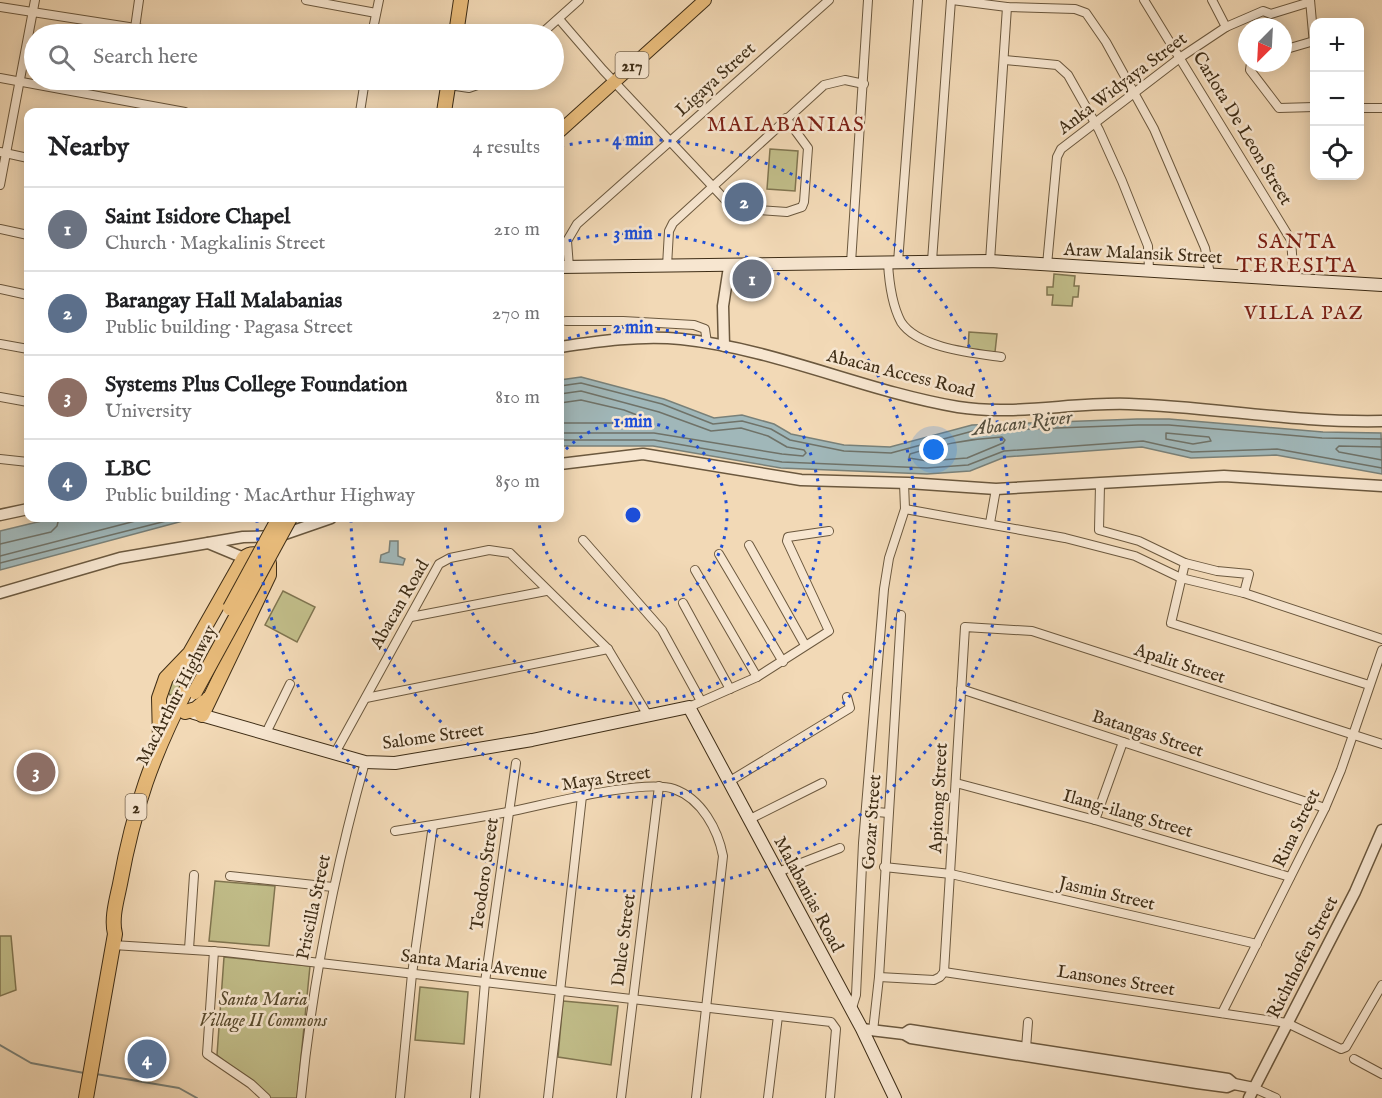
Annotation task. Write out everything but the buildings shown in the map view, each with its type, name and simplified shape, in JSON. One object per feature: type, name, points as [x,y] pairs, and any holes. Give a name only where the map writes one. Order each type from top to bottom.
[{"type":"highway","points":[[457,24],[461,0]]},
{"type":"highway","points":[[445,108],[448,90]]},
{"type":"highway","name":"MacArthur Highway","points":[[114,939],[120,928],[143,805],[160,759],[185,712],[188,692],[277,522]]},
{"type":"highway","name":"MacArthur Highway","points":[[87,1093],[114,939],[114,915],[131,827],[160,741],[288,522]]},
{"type":"highway","points":[[160,741],[159,698],[168,675],[190,654],[244,558],[254,554],[269,563],[268,579],[202,715]]},
{"type":"highway","points":[[164,684],[163,695],[167,699],[188,692]]},
{"type":"highway","points":[[185,712],[196,709],[209,698]]},
{"type":"main road","name":"217","points":[[564,127],[705,0]]},
{"type":"main road","name":"Araw Malansik Street","points":[[564,267],[729,267],[990,261],[1382,285]]},
{"type":"main road","name":"Salome Street","points":[[185,712],[365,762],[395,763],[532,740],[695,704]]},
{"type":"main road","name":"Malabanias Road","points":[[695,704],[730,781],[850,1011],[868,1030],[890,1094]]},
{"type":"street","points":[[31,24],[35,0]]},
{"type":"street","points":[[136,24],[139,0]]},
{"type":"street","points":[[306,0],[376,14]]},
{"type":"street","points":[[374,24],[379,0]]},
{"type":"street","points":[[553,24],[579,0]]},
{"type":"street","name":"Ligaya Street","points":[[564,267],[570,232],[829,0]]},
{"type":"street","points":[[851,263],[868,0]]},
{"type":"street","points":[[918,0],[896,262],[889,284],[902,322],[920,338],[958,351],[1000,357]]},
{"type":"street","points":[[932,261],[952,0],[1007,7],[1075,9],[1086,13],[1154,129],[1205,248],[1210,274]]},
{"type":"street","name":"Carlota De Leon Street","points":[[1144,0],[1291,240],[1294,280]]},
{"type":"street","points":[[1212,0],[1226,27]]},
{"type":"street","points":[[1310,1],[1312,18]]},
{"type":"street","name":"Anka Widyaya Street","points":[[1047,265],[1058,152],[1181,57],[1226,27],[1263,11],[1271,14],[1310,1]]},
{"type":"street","points":[[0,7],[106,24]]},
{"type":"street","points":[[990,261],[1007,7]]},
{"type":"street","points":[[559,19],[563,24]]},
{"type":"street","points":[[564,25],[733,208],[787,212],[802,207],[808,147],[786,118]]},
{"type":"street","points":[[1292,48],[1310,43]]},
{"type":"street","points":[[1005,60],[1062,68],[1095,124],[1122,181],[1148,246],[1149,270]]},
{"type":"street","points":[[0,185],[3,152],[24,62]]},
{"type":"street","points":[[1252,72],[1279,108],[1310,107]]},
{"type":"street","points":[[0,78],[24,84]]},
{"type":"street","points":[[668,267],[669,231],[673,223],[711,185],[824,85],[844,81],[864,84]]},
{"type":"street","points":[[60,90],[162,108]]},
{"type":"street","points":[[361,108],[363,90]]},
{"type":"street","points":[[1364,108],[1382,108]]},
{"type":"street","points":[[3,152],[24,157]]},
{"type":"street","points":[[0,230],[24,234]]},
{"type":"street","points":[[724,346],[723,306],[729,267]]},
{"type":"street","points":[[0,289],[24,294]]},
{"type":"street","points":[[566,321],[623,321],[694,326],[705,329],[707,344]]},
{"type":"street","name":"Abacan Access Road","points":[[564,347],[639,339],[680,339],[724,346],[878,388],[979,409],[1146,404],[1297,420],[1382,421]]},
{"type":"street","points":[[0,344],[24,348]]},
{"type":"street","points":[[0,397],[24,401]]},
{"type":"street","points":[[564,464],[643,454],[801,480],[996,489],[1100,485],[1224,476],[1382,486]]},
{"type":"street","points":[[0,459],[24,462]]},
{"type":"street","points":[[850,1011],[856,995],[866,811],[884,589],[889,558],[906,509],[904,483]]},
{"type":"street","points":[[1100,485],[1099,530],[1139,541],[1185,563],[1217,572],[1249,574],[1244,593]]},
{"type":"street","points":[[990,523],[996,489]]},
{"type":"street","points":[[0,515],[24,509]]},
{"type":"street","points":[[906,509],[990,523],[1135,556],[1181,578],[1244,593],[1382,639]]},
{"type":"street","points":[[0,593],[120,558],[252,536],[273,537],[320,522]]},
{"type":"street","points":[[583,540],[662,630],[695,704],[757,677],[829,630],[787,538],[828,531]]},
{"type":"street","points":[[269,563],[287,534]]},
{"type":"street","points":[[208,543],[244,558]]},
{"type":"street","points":[[748,545],[805,645]]},
{"type":"street","name":"Abacan Road","points":[[335,753],[439,564],[450,558],[489,550],[510,553],[546,591],[608,649],[647,714]]},
{"type":"street","points":[[719,554],[783,662]]},
{"type":"street","points":[[1185,563],[1171,622],[1369,686]]},
{"type":"street","points":[[695,570],[757,677]]},
{"type":"street","points":[[411,617],[546,591]]},
{"type":"street","points":[[683,603],[730,689]]},
{"type":"street","name":"Gozar Street","points":[[868,1030],[879,976],[901,615]]},
{"type":"street","name":"Apitong Street","points":[[944,972],[965,627]]},
{"type":"street","name":"Apalit Street","points":[[965,627],[1032,631],[1382,744]]},
{"type":"street","points":[[366,698],[608,649]]},
{"type":"street","name":"Rina Street","points":[[1222,1013],[1325,808],[1382,650]]},
{"type":"street","points":[[266,733],[290,684]]},
{"type":"street","name":"Batangas Street","points":[[961,689],[1325,808]]},
{"type":"street","points":[[730,781],[850,708],[847,697]]},
{"type":"street","points":[[1095,820],[1123,742]]},
{"type":"street","name":"Priscilla Street","points":[[301,1098],[317,963],[333,887],[365,762]]},
{"type":"street","name":"Teodoro Street","points":[[475,1098],[485,982],[516,763]]},
{"type":"street","points":[[750,819],[822,783]]},
{"type":"street","name":"Ilang-ilang Street","points":[[956,783],[1095,820],[1290,877]]},
{"type":"street","name":"Maya Street","points":[[395,831],[509,812],[582,796],[659,786],[676,789],[687,797],[711,822],[719,837],[723,856],[696,1098]]},
{"type":"street","name":"Dulce Street","points":[[621,1098],[659,786]]},
{"type":"street","points":[[548,1098],[582,796]]},
{"type":"street","points":[[866,811],[888,813]]},
{"type":"street","points":[[400,1098],[412,974],[434,825]]},
{"type":"street","name":"Richthofen Street","points":[[1251,1093],[1355,892],[1382,830]]},
{"type":"street","points":[[778,872],[840,848]]},
{"type":"street","name":"Jasmin Street","points":[[884,867],[951,874],[1257,944]]},
{"type":"street","points":[[189,949],[194,875]]},
{"type":"street","points":[[230,876],[333,887]]},
{"type":"street","name":"Santa Maria Avenue","points":[[114,939],[831,1022],[836,1029],[830,1098]]},
{"type":"street","points":[[214,951],[207,1050],[213,1058],[251,1084],[266,1098]]},
{"type":"street","name":"Lansones Street","points":[[879,976],[933,980],[944,972],[1287,1023],[1341,1049],[1346,1047],[1382,987]]},
{"type":"street","points":[[768,1098],[778,1016]]},
{"type":"street","points":[[1026,1048],[1028,1022]]},
{"type":"street","points":[[868,1030],[904,1034],[910,1030],[997,1048],[1190,1078],[1228,1079],[1251,1093],[1276,1098]]},
{"type":"street","points":[[997,1048],[1026,1048],[1051,1056]]},
{"type":"street","points":[[1354,1059],[1382,1074]]},
{"type":"green space","points":[[770,149],[798,151],[795,191],[767,189]]},
{"type":"green space","points":[[1054,274],[1075,276],[1074,286],[1079,286],[1078,297],[1073,297],[1072,306],[1052,305],[1053,295],[1047,295],[1047,287],[1053,287]]},
{"type":"green space","points":[[969,332],[997,334],[995,352],[968,350]]},
{"type":"green space","points":[[283,591],[315,607],[297,642],[265,625]]},
{"type":"green space","points":[[199,648],[176,695],[170,695],[167,691],[169,685]]},
{"type":"green space","points":[[215,881],[275,886],[269,946],[209,941]]},
{"type":"green space","points":[[0,936],[11,936],[16,990],[0,996]]},
{"type":"green space","name":"Santa Maria Village II Commons","points":[[224,957],[310,966],[297,1098],[268,1098],[217,1055]]},
{"type":"green space","points":[[420,987],[468,992],[464,1044],[415,1040]]},
{"type":"green space","points":[[563,1001],[618,1006],[611,1065],[558,1057]]},
{"type":"water","points":[[581,377],[664,399],[714,418],[742,415],[774,424],[791,434],[844,445],[890,447],[972,425],[1137,419],[1169,419],[1323,432],[1381,433],[1382,474],[1276,455],[1191,458],[1142,447],[1005,457],[970,471],[927,474],[781,468],[653,446],[564,446],[564,379]]},
{"type":"water","points":[[37,522],[179,522],[0,570],[0,531]]},
{"type":"water","points":[[390,541],[398,541],[398,556],[405,559],[403,565],[380,562],[381,555],[389,552]]},
{"type":"waterway","points":[[0,1045],[31,1063],[84,1073]]},
{"type":"waterway","points":[[96,1074],[179,1088],[197,1098]]},
{"type":"place","name":"Barangay Hall Malabanias","points":[[744,202]]},
{"type":"place","name":"Saint Isidore Chapel","points":[[752,279]]},
{"type":"place","name":"Systems Plus College Foundation","points":[[36,772]]},
{"type":"place","name":"LBC","points":[[147,1059]]},
{"type":"district","name":"MALABANIAS","points":[[786,124]]},
{"type":"district","name":"SANTA TERESITA","points":[[1297,253]]},
{"type":"district","name":"VILLA PAZ","points":[[1304,312]]},
{"type":"water label","name":"Abacan River","points":[[1022,422]]}]
